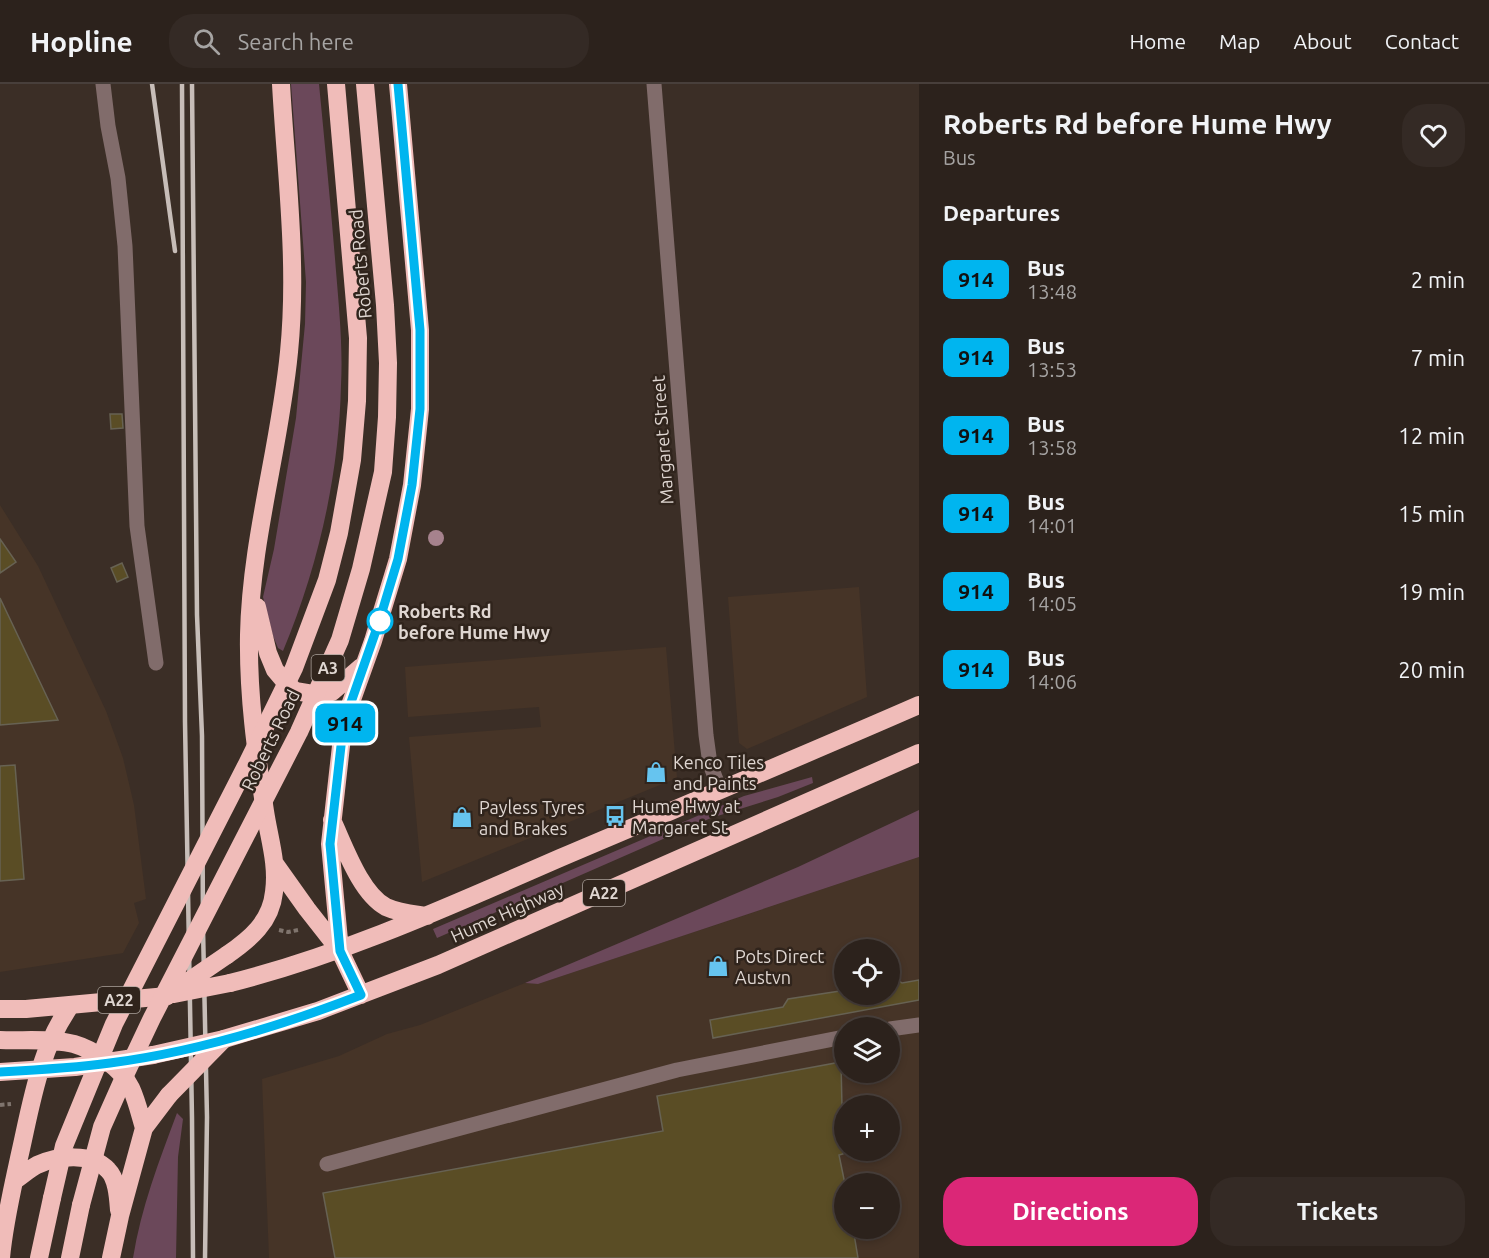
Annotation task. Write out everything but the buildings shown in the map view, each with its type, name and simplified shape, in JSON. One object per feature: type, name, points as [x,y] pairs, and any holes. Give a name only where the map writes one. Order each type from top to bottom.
[{"type":"highway","points":[[166,996],[253,936],[270,910],[274,893],[275,864],[251,711],[249,632],[253,585],[285,387],[292,307],[292,258],[281,84]]},
{"type":"highway","name":"Roberts Road","points":[[39,1258],[64,1146],[114,1024],[294,668],[327,580],[339,533],[352,460],[357,401],[358,338],[336,84]]},
{"type":"highway","name":"Roberts Road","points":[[70,1258],[81,1205],[102,1127],[152,1018],[299,732],[340,640],[362,569],[384,472],[387,417],[385,305],[365,84]]},
{"type":"highway","points":[[340,951],[330,844],[342,737],[363,666],[385,604],[400,548],[412,485],[420,409],[420,330],[398,84]]},
{"type":"highway","points":[[253,585],[262,629],[275,670],[296,691],[319,695],[332,692],[363,666]]},
{"type":"highway","name":"Hume Highway","points":[[166,996],[264,975],[340,951],[427,916],[919,705]]},
{"type":"highway","name":"Hume Highway","points":[[111,1063],[225,1039],[310,1014],[361,995],[460,956],[919,753]]},
{"type":"highway","points":[[332,818],[373,898],[396,911],[427,916]]},
{"type":"highway","points":[[275,864],[340,951],[361,995]]},
{"type":"highway","name":"A22","points":[[0,1009],[26,1009],[166,996]]},
{"type":"highway","points":[[0,1253],[31,1102],[59,1022],[72,1005]]},
{"type":"highway","points":[[111,1258],[120,1215],[144,1128],[169,1095],[225,1039]]},
{"type":"highway","points":[[0,1040],[74,1044],[111,1063],[131,1088],[144,1128]]},
{"type":"highway","name":"A22","points":[[0,1072],[111,1063]]},
{"type":"highway","points":[[14,1181],[36,1165],[58,1158],[97,1161],[109,1170],[116,1187],[120,1215]]},
{"type":"street","points":[[104,84],[125,246],[137,525],[156,663]]},
{"type":"street","name":"Margaret Street","points":[[654,84],[706,735],[710,764],[720,790]]},
{"type":"street","points":[[900,1027],[919,1024]]},
{"type":"street","points":[[327,1164],[677,1070],[834,1039]]},
{"type":"path","points":[[274,929],[288,932],[298,930]]},
{"type":"path","points":[[0,1105],[15,1104]]},
{"type":"shaded area","points":[[291,84],[319,84],[338,299],[341,371],[336,453],[324,521],[307,587],[283,651],[278,648],[273,636],[263,597],[274,549],[296,418],[305,324],[306,282]]},
{"type":"shaded area","points":[[0,505],[38,566],[106,711],[123,758],[134,805],[146,899],[134,903],[139,923],[123,953],[0,972]]},
{"type":"shaded area","points":[[859,587],[867,697],[747,749],[739,743],[728,597]]},
{"type":"shaded area","points":[[666,647],[677,778],[422,882],[409,737],[541,727],[539,707],[408,717],[405,667]]},
{"type":"shaded area","points":[[812,777],[813,783],[778,797],[711,818],[437,938],[433,929],[744,796]]},
{"type":"shaded area","points":[[919,810],[919,857],[538,984],[525,983],[798,867]]},
{"type":"shaded area","points":[[919,857],[919,1258],[269,1258],[262,1079],[339,1056],[387,1034],[420,1025],[525,983],[538,984]]},
{"type":"shaded area","points":[[177,1113],[183,1119],[178,1157],[176,1258],[133,1258],[146,1203]]},
{"type":"railway","points":[[152,84],[175,251]]},
{"type":"railway","points":[[182,84],[185,722],[193,1258]]},
{"type":"railway","points":[[192,84],[197,615],[202,736],[207,1117],[205,1258]]},
{"type":"bus line","name":"914","points":[[0,1072],[75,1067],[146,1057],[264,1028],[361,995],[340,951],[330,844],[342,737],[349,708],[373,641],[398,559],[412,485],[420,409],[420,330],[398,84]]},
{"type":"place","name":"Roberts Rd before Hume Hwy","points":[[380,621]]},
{"type":"place","name":"Kenco Tiles and Paints","points":[[656,772]]},
{"type":"place","name":"Hume Hwy at Margaret St","points":[[615,816]]},
{"type":"place","name":"Payless Tyres and Brakes","points":[[462,817]]},
{"type":"place","name":"Pots Direct Austvn","points":[[718,966]]}]
